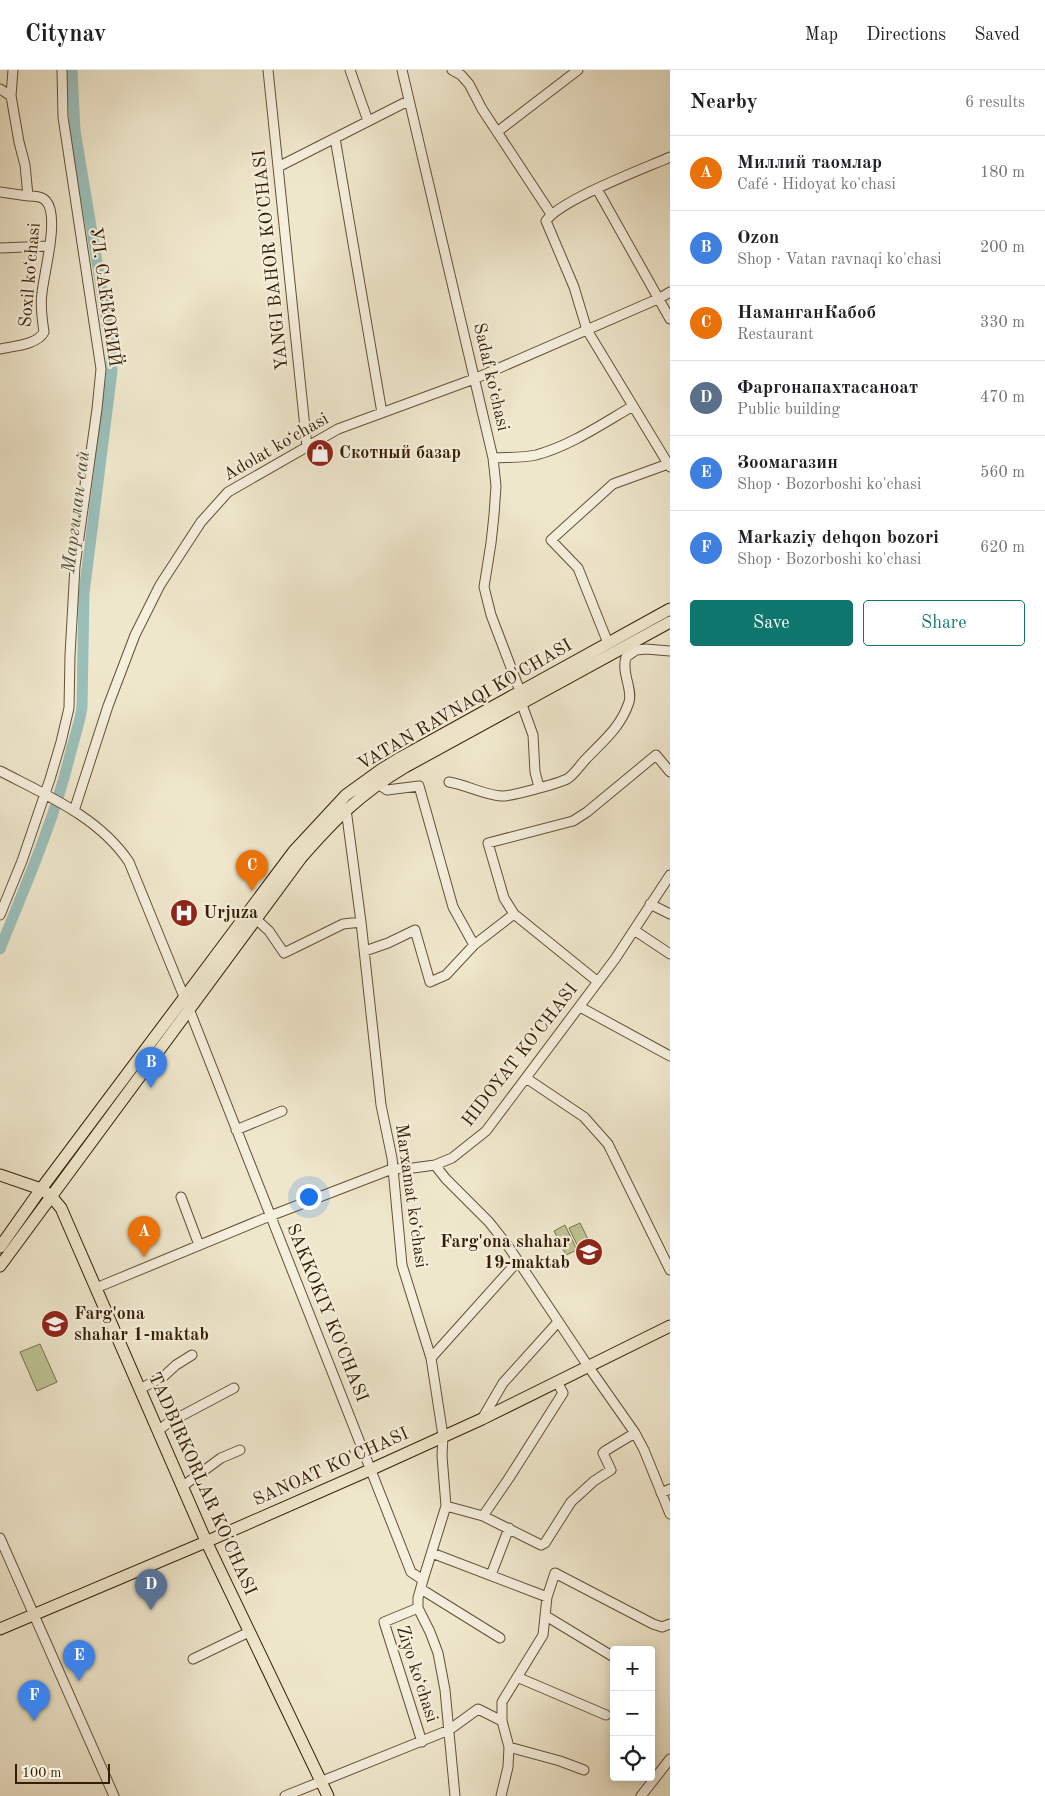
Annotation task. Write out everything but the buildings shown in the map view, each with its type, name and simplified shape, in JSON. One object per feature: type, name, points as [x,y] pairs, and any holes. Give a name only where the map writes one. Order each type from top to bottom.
[{"type":"main road","name":"VATAN RAVNAQI KO'CHASI","points":[[41,1189],[294,852],[346,795],[382,768],[521,697],[608,643],[670,609]]},
{"type":"main road","name":"VATAN RAVNAQI KO'CHASI","points":[[539,687],[633,648],[670,622]]},
{"type":"main road","name":"VATAN RAVNAQI KO'CHASI","points":[[51,1196],[301,858],[346,809],[378,784],[521,697]]},
{"type":"main road","name":"TADBIRKORLAR KO'CHASI","points":[[0,1175],[41,1189],[51,1196],[61,1208],[206,1541],[328,1796]]},
{"type":"main road","points":[[0,1247],[41,1189]]},
{"type":"main road","points":[[0,1266],[51,1196]]},
{"type":"main road","name":"SANOAT KO'CHASI","points":[[0,1629],[372,1469],[482,1419],[670,1326]]},
{"type":"street","points":[[0,192],[28,196],[26,165],[19,142],[10,96],[13,70]]},
{"type":"street","name":"УЛ. САККОКИЙ","points":[[0,915],[22,861],[45,794],[69,708],[75,566],[101,369],[63,117],[62,70]]},
{"type":"street","name":"YANGI BAHOR KO'CHASI","points":[[268,70],[307,447]]},
{"type":"street","points":[[350,70],[368,121]]},
{"type":"street","name":"Sadaf koʻchasi","points":[[402,70],[493,458],[496,486],[494,515],[484,587],[491,615],[533,734],[535,772],[539,787]]},
{"type":"street","points":[[452,70],[461,75],[469,84],[497,132],[551,214]]},
{"type":"street","points":[[497,132],[578,70]]},
{"type":"street","points":[[0,89],[10,96]]},
{"type":"street","points":[[278,167],[408,101]]},
{"type":"street","points":[[336,138],[382,414]]},
{"type":"street","points":[[608,643],[578,568],[551,540],[613,484],[669,466],[587,330],[574,287],[546,221],[551,214],[597,189],[670,157]]},
{"type":"street","points":[[597,189],[670,318]]},
{"type":"street","name":"Soxil koʻchasi","points":[[0,350],[30,343],[42,336],[44,332],[41,294],[50,246],[52,221],[49,206],[45,199],[28,196]]},
{"type":"street","points":[[0,248],[50,246]]},
{"type":"street","name":"Adolat koʻchasi","points":[[74,811],[108,706],[136,635],[160,585],[202,522],[228,492],[338,429],[474,379],[670,292]]},
{"type":"street","points":[[493,458],[534,455],[551,449],[568,442],[633,406]]},
{"type":"street","points":[[449,782],[503,797],[568,778],[616,729],[624,715],[630,694],[625,676],[624,662],[633,648],[670,651]]},
{"type":"street","points":[[598,982],[514,914],[504,898],[488,843],[573,821],[588,812],[656,755],[670,772]]},
{"type":"street","name":"SAKKOKIY KO'CHASI","points":[[0,771],[74,811],[109,837],[119,847],[129,862],[190,1009],[411,1572],[422,1585],[500,1638]]},
{"type":"street","points":[[378,784],[387,790],[419,786],[453,907],[474,945]]},
{"type":"street","name":"Marxamat koʻchasi","points":[[346,809],[365,952],[381,1105],[392,1158],[402,1265],[431,1358],[443,1436],[442,1456],[446,1506],[422,1585]]},
{"type":"street","name":"HIDOYAT KO'CHASI","points":[[96,1288],[270,1216],[392,1169],[435,1164],[452,1158],[486,1131],[598,982],[670,875]]},
{"type":"street","points":[[650,904],[670,914]]},
{"type":"street","points":[[365,952],[388,944],[415,930],[430,982],[446,974],[474,945],[514,914]]},
{"type":"street","points":[[256,919],[269,931],[284,953],[343,924],[361,922]]},
{"type":"street","points":[[634,930],[670,954]]},
{"type":"street","points":[[580,1007],[670,1056]]},
{"type":"street","points":[[526,1078],[584,1117],[608,1144],[670,1270]]},
{"type":"street","points":[[236,1130],[282,1111]]},
{"type":"street","points":[[435,1164],[446,1179],[490,1222],[508,1246],[635,1434],[644,1450],[670,1514]]},
{"type":"street","points":[[181,1197],[199,1245]]},
{"type":"street","points":[[431,1358],[518,1261]]},
{"type":"street","points":[[482,1419],[503,1383],[558,1322]]},
{"type":"street","points":[[140,1389],[164,1376],[176,1364],[192,1355]]},
{"type":"street","points":[[483,1516],[563,1393],[557,1382]]},
{"type":"street","points":[[159,1430],[168,1423],[234,1388]]},
{"type":"street","points":[[446,1506],[483,1516],[541,1545],[545,1543],[571,1502],[594,1481],[610,1471],[611,1467],[604,1453],[605,1451],[635,1434]]},
{"type":"street","points":[[183,1486],[221,1458],[240,1450]]},
{"type":"street","points":[[661,1493],[670,1489]]},
{"type":"street","points":[[490,1575],[509,1528]]},
{"type":"street","points":[[0,1538],[114,1796]]},
{"type":"street","points":[[432,1553],[547,1597]]},
{"type":"street","points":[[501,1796],[508,1767],[509,1747],[502,1721],[502,1702],[543,1635],[547,1597],[555,1573],[653,1624],[662,1627],[670,1624]]},
{"type":"street","points":[[422,1585],[418,1598],[418,1608],[438,1653],[445,1690],[455,1796]]},
{"type":"street","name":"Ziyo koʻchasi","points":[[418,1608],[384,1622],[422,1742]]},
{"type":"street","points":[[546,1616],[610,1655]]},
{"type":"street","points":[[193,1659],[249,1632]]},
{"type":"street","points":[[517,1677],[606,1715]]},
{"type":"street","points":[[285,1796],[449,1730],[478,1709],[502,1721]]},
{"type":"street","points":[[509,1747],[560,1761],[584,1770]]},
{"type":"street","points":[[641,1796],[670,1759]]},
{"type":"green space","points":[[580,1223],[590,1243],[579,1249],[569,1228]]},
{"type":"green space","points":[[565,1225],[577,1250],[566,1255],[554,1231]]},
{"type":"green space","points":[[40,1344],[57,1382],[37,1391],[20,1352]]},
{"type":"waterway","name":"Маргилан-сай","points":[[0,949],[30,876],[57,801],[79,724],[82,707],[84,593],[112,371],[111,346],[75,131],[72,70]]},
{"type":"place","name":"Скотный базар","points":[[320,453]]},
{"type":"place","name":"НаманганКабоб","points":[[252,891]]},
{"type":"place","name":"Urjuza","points":[[184,913]]},
{"type":"place","name":"Ozon","points":[[151,1088]]},
{"type":"place","name":"Farg'ona shahar 19-maktab","points":[[589,1252]]},
{"type":"place","name":"Миллий таомлар","points":[[144,1257]]},
{"type":"place","name":"Farg'ona shahar 1-maktab","points":[[55,1324]]},
{"type":"place","name":"Фаргонапахтасаноат","points":[[151,1610]]},
{"type":"place","name":"Зоомагазин","points":[[79,1681]]},
{"type":"place","name":"Markaziy dehqon bozori","points":[[34,1721]]}]
